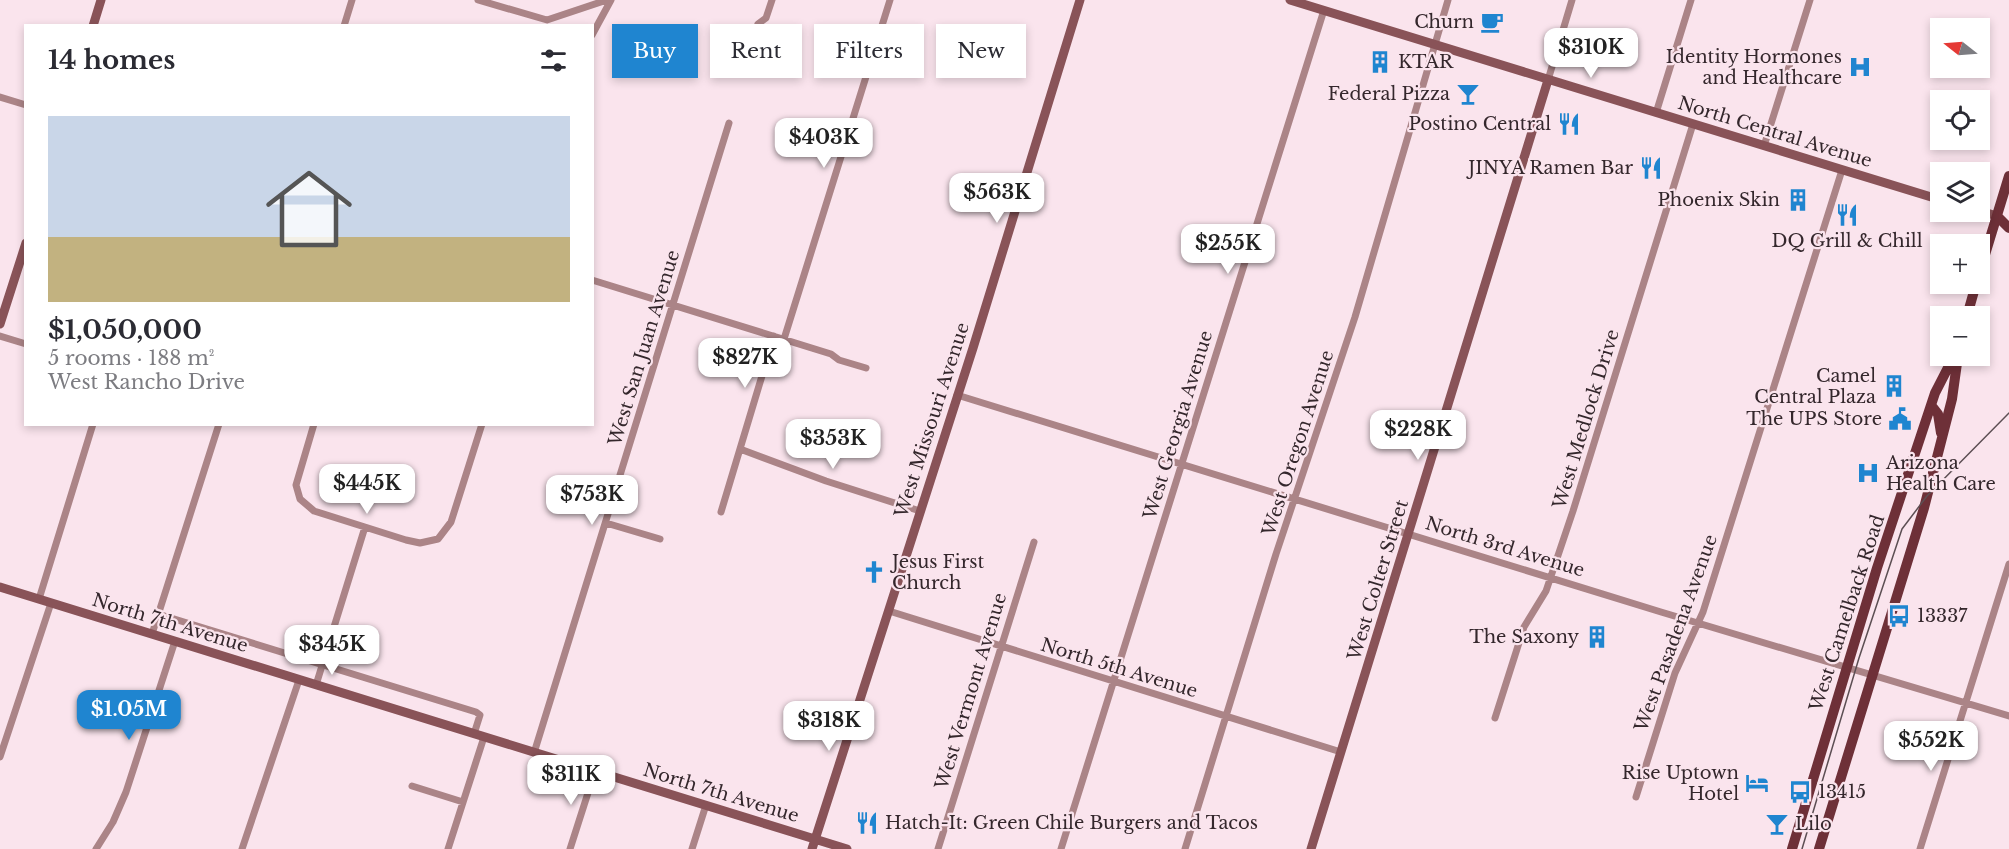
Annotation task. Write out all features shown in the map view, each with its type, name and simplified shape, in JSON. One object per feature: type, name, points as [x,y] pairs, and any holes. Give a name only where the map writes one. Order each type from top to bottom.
[{"type":"main road","points":[[94,24],[101,0]]},
{"type":"main road","name":"West Missouri Avenue","points":[[812,849],[1080,0]]},
{"type":"main road","name":"North Central Avenue","points":[[1290,0],[1930,197]]},
{"type":"main road","name":"West Colter Street","points":[[1311,849],[1548,80]]},
{"type":"main road","points":[[1990,239],[2009,176]]},
{"type":"main road","points":[[1990,214],[2009,216]]},
{"type":"main road","points":[[1997,216],[2009,228]]},
{"type":"main road","points":[[0,324],[24,249]]},
{"type":"main road","name":"West Camelback Road","points":[[1792,849],[1845,667],[1931,405],[1951,366]]},
{"type":"main road","name":"West Camelback Road","points":[[1819,849],[1942,439],[1952,399],[1955,366]]},
{"type":"main road","points":[[1931,405],[1938,414],[1942,439]]},
{"type":"main road","name":"North 7th Avenue","points":[[0,587],[847,849]]},
{"type":"street","points":[[345,24],[352,0]]},
{"type":"street","points":[[478,0],[554,24]]},
{"type":"street","points":[[547,20],[609,0]]},
{"type":"street","points":[[594,31],[609,0]]},
{"type":"street","points":[[758,24],[766,18],[772,0]]},
{"type":"street","points":[[784,339],[890,0]]},
{"type":"street","name":"West Oregon Avenue","points":[[1185,849],[1295,498],[1355,317],[1448,0]]},
{"type":"street","points":[[1548,80],[1572,0]]},
{"type":"street","points":[[1656,113],[1691,0]]},
{"type":"street","points":[[1764,146],[1810,0]]},
{"type":"street","name":"West Georgia Avenue","points":[[1061,849],[1324,10]]},
{"type":"street","points":[[0,97],[24,104]]},
{"type":"street","name":"West San Juan Avenue","points":[[534,753],[729,123]]},
{"type":"street","name":"West Medlock Drive","points":[[1495,718],[1524,627],[1546,591],[1552,576],[1693,124]]},
{"type":"street","name":"West Pasadena Avenue","points":[[1636,797],[1675,674],[1699,623],[1842,170]]},
{"type":"street","points":[[594,281],[784,339],[866,368]]},
{"type":"street","points":[[0,336],[24,343]]},
{"type":"street","points":[[721,512],[774,336]]},
{"type":"street","name":"North 3rd Avenue","points":[[957,395],[2009,716]]},
{"type":"street","points":[[39,599],[92,426]]},
{"type":"street","points":[[152,634],[218,426]]},
{"type":"street","points":[[313,426],[298,476],[296,492],[306,506],[314,511],[420,543],[438,539],[451,522],[481,426]]},
{"type":"street","points":[[740,449],[826,481],[920,511]]},
{"type":"street","points":[[606,523],[660,539]]},
{"type":"street","points":[[316,685],[365,527]]},
{"type":"street","name":"West Vermont Avenue","points":[[938,849],[1034,542]]},
{"type":"street","points":[[1920,849],[2009,564]]},
{"type":"street","points":[[0,758],[51,603]]},
{"type":"street","name":"North 5th Avenue","points":[[889,611],[1341,752]]},
{"type":"street","points":[[158,614],[480,715],[479,736],[463,802],[448,849]]},
{"type":"street","points":[[96,849],[113,822],[126,792],[175,641]]},
{"type":"street","points":[[242,849],[299,680]]},
{"type":"street","points":[[0,729],[8,732]]},
{"type":"street","points":[[570,849],[595,771]]},
{"type":"street","points":[[412,786],[463,802]]},
{"type":"street","points":[[692,849],[706,805]]},
{"type":"tram line","points":[[1802,849],[1859,658],[1902,529],[1927,496],[2009,413]]},
{"type":"place","name":"Churn","points":[[1492,22]]},
{"type":"place","name":"KTAR","points":[[1380,62]]},
{"type":"place","name":"Identity Hormones and Healthcare","points":[[1860,67]]},
{"type":"place","name":"Federal Pizza","points":[[1468,94]]},
{"type":"place","name":"Postino Central","points":[[1569,124]]},
{"type":"place","name":"JINYA Ramen Bar","points":[[1651,168]]},
{"type":"place","name":"Phoenix Skin","points":[[1798,200]]},
{"type":"place","name":"DQ Grill & Chill","points":[[1847,215]]},
{"type":"place","name":"Camel Central Plaza","points":[[1894,386]]},
{"type":"place","name":"The UPS Store","points":[[1900,419]]},
{"type":"place","name":"Arizona Health Care","points":[[1868,473]]},
{"type":"place","name":"Jesus First Church","points":[[874,572]]},
{"type":"place","name":"13337","points":[[1899,616]]},
{"type":"place","name":"The Saxony","points":[[1597,637]]},
{"type":"place","name":"Rise Uptown Hotel","points":[[1757,783]]},
{"type":"place","name":"13415","points":[[1800,792]]},
{"type":"place","name":"Hatch-It: Green Chile Burgers and Tacos","points":[[867,823]]},
{"type":"place","name":"Lilo","points":[[1777,824]]}]
